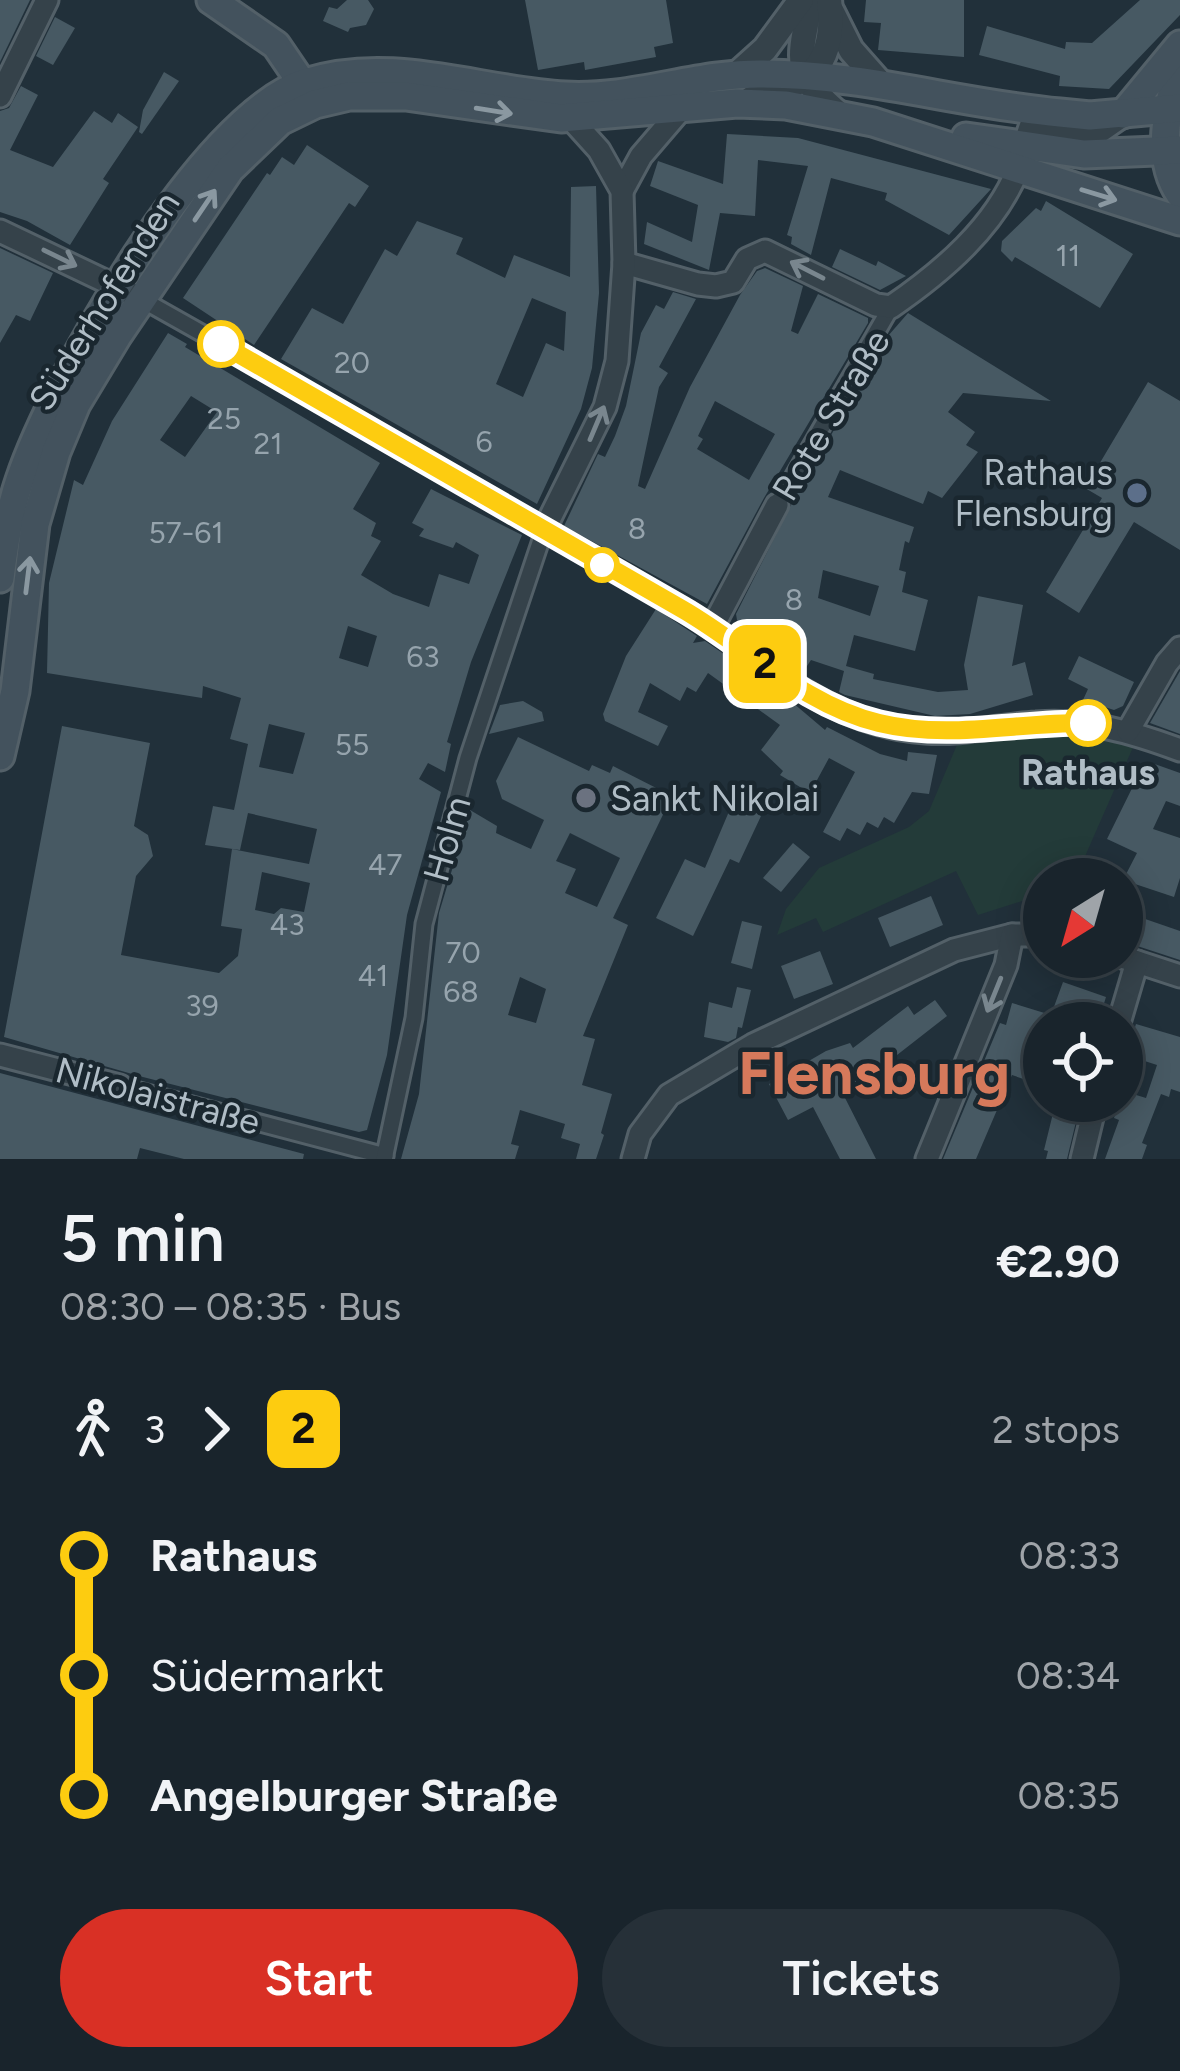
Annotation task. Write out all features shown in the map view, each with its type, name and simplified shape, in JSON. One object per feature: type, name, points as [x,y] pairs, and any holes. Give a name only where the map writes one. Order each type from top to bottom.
[{"type":"main road","points":[[211,0],[269,39],[302,93]]},
{"type":"main road","points":[[1123,114],[1180,45]]},
{"type":"main road","points":[[1180,68],[1168,172],[1180,194]]},
{"type":"main road","points":[[302,93],[345,74],[415,72],[573,97],[736,89],[786,105],[1021,158],[1180,220]]},
{"type":"main road","points":[[302,93],[406,96],[504,113],[573,118],[683,107],[736,89],[806,76],[1035,111],[1123,114],[1175,109]]},
{"type":"main road","name":"Süderhofenden","points":[[0,578],[20,478],[64,379],[230,169],[280,122],[302,93]]},
{"type":"main road","name":"Süderhofenden","points":[[0,756],[15,691],[28,570],[43,489],[76,404],[130,293],[227,135],[255,110],[302,93]]},
{"type":"main road","points":[[1021,158],[1173,151]]},
{"type":"street","points":[[0,96],[47,0]]},
{"type":"street","points":[[736,89],[801,0]]},
{"type":"street","points":[[823,2],[829,44],[823,62],[806,76],[841,116]]},
{"type":"street","points":[[823,2],[852,52],[881,84]]},
{"type":"street","points":[[532,94],[573,118],[599,150],[622,191],[624,263],[617,361],[604,407],[545,528]]},
{"type":"street","points":[[622,191],[641,156],[683,107]]},
{"type":"street","points":[[1021,158],[1032,126],[1100,130],[1123,114]]},
{"type":"street","name":"Rote Straße","points":[[712,628],[891,307],[986,225],[1009,194],[1021,158]]},
{"type":"street","points":[[0,231],[130,293],[545,528],[712,628],[815,698],[873,722],[920,732],[1088,723],[1180,750]]},
{"type":"street","points":[[624,263],[716,286],[734,282],[747,259],[765,251],[876,305],[891,307]]},
{"type":"street","name":"Holm","points":[[385,1157],[414,1018],[424,925],[468,758],[545,528]]},
{"type":"street","points":[[1128,731],[1180,648]]},
{"type":"street","points":[[927,1159],[1006,965],[1012,935]]},
{"type":"street","points":[[633,1159],[649,1119],[683,1084],[804,1018],[954,950],[1023,935]]},
{"type":"street","points":[[1143,963],[1180,976]]},
{"type":"street","name":"Nikolaistraße","points":[[0,1055],[385,1157]]},
{"type":"street","points":[[1082,1159],[1091,1122]]},
{"type":"green space","points":[[1044,733],[1099,736],[1134,745],[1084,858],[1023,858],[1023,901],[978,915],[956,871],[823,932],[816,918],[777,935],[786,909],[819,868],[909,827],[929,811],[959,740]]},
{"type":"building","points":[[0,0],[30,0],[0,62]]},
{"type":"building","points":[[347,0],[368,0],[374,9],[366,25],[348,32],[323,21],[329,7],[337,9]]},
{"type":"building","points":[[525,0],[666,0],[673,43],[654,47],[656,57],[585,70],[584,62],[538,70]]},
{"type":"building","points":[[866,0],[964,0],[964,57],[878,50],[881,23],[864,22]]},
{"type":"building","points":[[1140,0],[1180,0],[1180,15],[1109,89],[1059,86],[1060,76],[979,55],[987,26],[1065,49],[1066,42],[1092,43]]},
{"type":"building","points":[[55,17],[75,28],[53,65],[36,56]]},
{"type":"building","points":[[164,72],[179,81],[142,134],[143,110]]},
{"type":"building","points":[[21,86],[38,95],[10,150],[53,167],[94,111],[112,123],[118,113],[138,127],[103,179],[109,183],[70,245],[0,212],[0,111],[9,108]]},
{"type":"building","points":[[727,134],[798,138],[991,189],[949,235],[885,200],[887,193],[831,178],[811,255],[791,244],[792,237],[787,235],[808,166],[758,160],[755,216],[720,213],[709,270],[644,244],[647,222],[692,242],[698,205],[650,186],[658,161],[723,184]]},
{"type":"building","points":[[307,145],[369,186],[355,207],[349,203],[254,345],[183,298],[267,173],[282,157],[294,165]]},
{"type":"building","points":[[596,186],[599,293],[592,368],[581,409],[537,504],[281,359],[312,308],[343,324],[385,249],[397,256],[417,221],[463,238],[456,254],[505,278],[514,255],[570,277],[571,187]],"holes":[[[532,298],[566,312],[564,351],[546,343],[523,397],[496,384]]]},
{"type":"building","points":[[1046,201],[1133,254],[1100,308],[1015,257],[1012,262],[1001,251],[1002,241],[1036,208],[1041,211]]},
{"type":"building","points":[[0,248],[53,273],[30,321],[16,315],[0,343]]},
{"type":"building","points":[[840,249],[906,276],[880,290],[832,267]]},
{"type":"building","points":[[765,268],[803,286],[791,331],[798,334],[818,294],[868,318],[868,323],[707,604],[564,526],[598,454],[605,457],[615,436],[641,333],[656,305],[664,309],[673,292],[696,299],[659,367],[668,373],[659,387],[638,486],[645,489],[690,387],[757,271]],"holes":[[[715,401],[775,434],[749,480],[697,449],[703,439],[698,436]]]},
{"type":"building","points":[[908,313],[1051,401],[963,393],[948,412],[975,432],[966,445],[978,452],[942,498],[928,491],[923,504],[840,470],[828,497],[914,527],[909,543],[905,541],[899,570],[906,572],[902,592],[928,600],[915,651],[854,635],[846,666],[874,674],[873,679],[938,692],[968,690],[964,665],[978,596],[1023,605],[1012,666],[1025,662],[1033,695],[970,714],[935,716],[845,695],[839,692],[844,671],[811,660],[803,672],[745,633],[757,631],[737,620],[792,503],[888,336]],"holes":[[[823,570],[879,586],[870,616],[818,598]]]},
{"type":"building","points":[[168,333],[380,463],[353,509],[376,523],[371,536],[381,541],[361,575],[393,594],[429,607],[439,574],[469,584],[479,555],[456,542],[453,548],[419,536],[424,529],[412,523],[431,489],[522,535],[471,662],[447,742],[451,744],[445,772],[428,763],[419,779],[441,792],[407,915],[387,1055],[367,1130],[359,1132],[139,1076],[4,1037],[62,726],[150,743],[134,826],[148,835],[153,856],[136,876],[121,955],[219,973],[238,956],[242,929],[221,926],[232,849],[309,864],[317,829],[248,813],[240,850],[205,845],[213,806],[234,810],[248,744],[230,739],[241,698],[203,686],[202,698],[47,673],[49,583],[74,480],[83,485],[112,421]],"holes":[[[191,396],[217,412],[185,457],[160,440]],[[348,626],[377,636],[368,667],[339,658]],[[269,724],[305,733],[293,774],[259,767]],[[262,872],[310,883],[304,912],[255,910]]]},
{"type":"building","name":"Rathaus Flensburg","points":[[1148,382],[1180,401],[1180,550],[1134,522],[1079,613],[1046,592],[1102,498],[1085,488]]},
{"type":"building","points":[[656,609],[697,636],[693,643],[705,641],[825,730],[907,761],[908,752],[937,755],[929,794],[912,792],[894,823],[884,817],[878,828],[867,822],[860,835],[847,828],[840,841],[823,832],[855,772],[829,758],[810,793],[780,775],[783,771],[761,750],[780,725],[708,673],[696,692],[687,687],[680,701],[650,683],[638,712],[668,726],[658,746],[605,721],[603,714],[626,656]]},
{"type":"building","points":[[1079,656],[1134,682],[1123,706],[1114,710],[1083,700],[1088,689],[1068,679]]},
{"type":"building","points":[[1180,671],[1180,734],[1150,723]]},
{"type":"building","points":[[523,701],[542,712],[544,721],[489,734],[500,705]]},
{"type":"building","points":[[518,737],[589,771],[592,765],[610,773],[613,766],[672,796],[613,918],[628,925],[583,1036],[595,1039],[582,1085],[612,1094],[596,1159],[576,1159],[580,1144],[561,1138],[565,1124],[520,1110],[511,1144],[519,1146],[515,1159],[401,1159],[419,1094],[439,913],[470,810],[497,826],[496,833],[531,849],[544,820],[502,799],[496,781]],"holes":[[[570,833],[620,858],[597,907],[565,893],[576,869],[556,861]],[[520,977],[546,989],[536,1023],[508,1015]]]},
{"type":"building","points":[[1149,762],[1180,773],[1180,806],[1166,801],[1153,829],[1180,838],[1180,878],[1174,897],[1143,887],[1143,858],[1134,858],[1137,853],[1107,839]]},
{"type":"building","points":[[736,795],[761,816],[739,863],[730,859],[693,936],[656,918],[685,859],[705,868]]},
{"type":"building","points":[[793,843],[810,857],[781,892],[763,878]]},
{"type":"building","points":[[931,896],[943,925],[890,947],[878,918]]},
{"type":"building","points":[[1143,918],[1180,931],[1180,960],[1143,948]]},
{"type":"building","points":[[742,921],[762,926],[752,969],[731,963]]},
{"type":"building","points":[[820,951],[833,984],[794,999],[781,966]]},
{"type":"building","points":[[1063,982],[1106,997],[1104,1002],[1056,1002]]},
{"type":"building","points":[[737,987],[751,990],[736,1038],[728,1042],[704,1037],[709,1002],[732,1008]]},
{"type":"building","points":[[935,1000],[947,1016],[865,1080],[842,1092],[876,1159],[840,1159],[813,1107],[788,1120],[769,1084],[826,1051],[850,1043],[853,1048],[908,1006],[914,1015]]},
{"type":"building","points":[[1012,1003],[1023,1006],[1023,1079],[1012,1075],[976,1159],[943,1159],[1000,1023],[1006,1025]]},
{"type":"building","points":[[1143,1026],[1180,1037],[1180,1092],[1171,1089],[1169,1097],[1161,1094],[1142,1143],[1147,1145],[1142,1159],[1105,1159],[1118,1122],[1143,1122],[1143,1097],[1157,1065],[1143,1060]]},
{"type":"building","points":[[0,1073],[304,1154],[303,1159],[184,1159],[140,1148],[137,1159],[0,1159]]},
{"type":"building","points":[[1051,1122],[1076,1122],[1067,1159],[1046,1159],[1048,1151],[1044,1150]]},
{"type":"bus line","name":"2","points":[[221,344],[682,608],[830,706],[920,732],[1088,723]]},
{"type":"place","name":"Rathaus Flensburg","points":[[1137,493]]},
{"type":"place","name":"Rathaus","points":[[1088,723]]},
{"type":"place","name":"Sankt Nikolai","points":[[586,798]]},
{"type":"district","name":"Flensburg","points":[[874,1073]]}]
